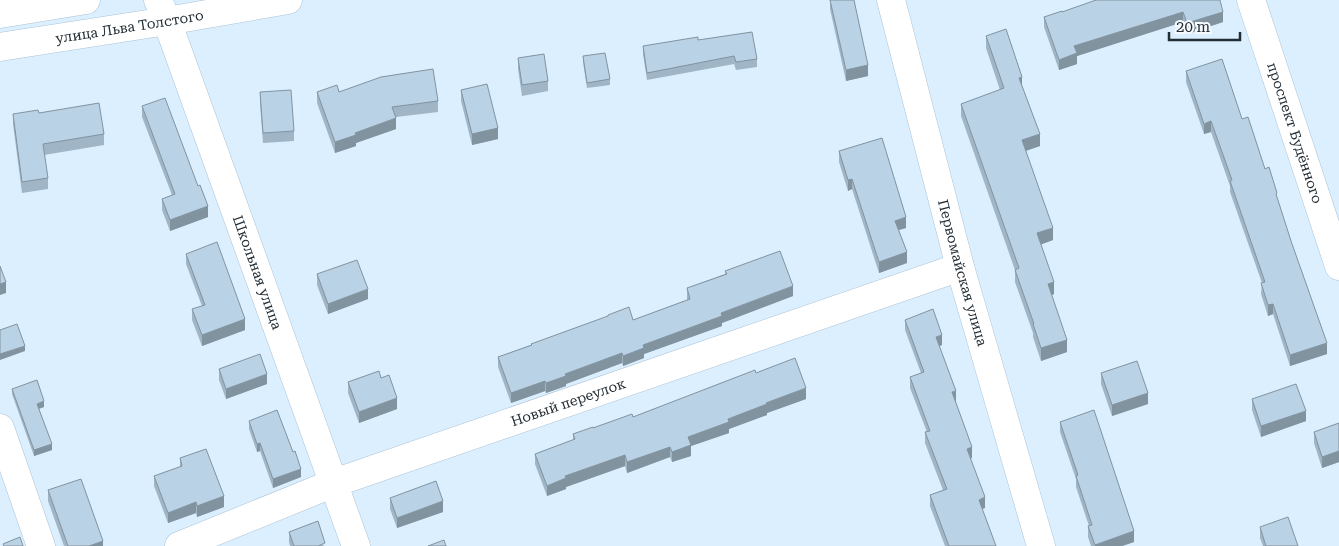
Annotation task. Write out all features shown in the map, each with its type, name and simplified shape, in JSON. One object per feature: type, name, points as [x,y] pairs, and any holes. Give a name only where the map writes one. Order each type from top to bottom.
[{"type":"street","points":[[0,14],[86,0]]},
{"type":"street","name":"улица Льва Толстого","points":[[0,47],[162,11],[288,0]]},
{"type":"street","name":"Первомайская улица","points":[[891,0],[960,267],[1041,546]]},
{"type":"street","name":"проспект Будённого","points":[[1251,0],[1339,266]]},
{"type":"street","name":"Школьная улица","points":[[162,11],[356,546]]},
{"type":"street","name":"Новый переулок","points":[[179,546],[334,483],[960,267]]},
{"type":"street","points":[[0,428],[41,546]]},
{"type":"building","points":[[830,0],[854,0],[868,65],[846,70]]},
{"type":"building","points":[[1096,0],[1220,0],[1223,12],[1187,23],[1183,12],[1074,46],[1077,53],[1059,60],[1044,17]]},
{"type":"building","points":[[1006,29],[1022,77],[1019,78],[1040,134],[1022,140],[1053,228],[1037,233],[1054,282],[1048,284],[1067,340],[1041,348],[1015,270],[1019,268],[961,104],[1004,88],[986,36]]},
{"type":"building","points":[[752,32],[757,59],[736,62],[734,56],[647,73],[643,46],[698,37],[698,40]]},
{"type":"building","points":[[605,53],[610,79],[587,83],[583,56]]},
{"type":"building","points":[[544,54],[548,81],[522,85],[518,58]]},
{"type":"building","points":[[1222,59],[1242,119],[1248,117],[1265,169],[1269,167],[1291,241],[1327,343],[1290,355],[1273,304],[1268,305],[1261,283],[1265,282],[1211,121],[1204,124],[1186,71]]},
{"type":"building","points":[[433,69],[438,101],[392,107],[396,118],[335,142],[317,92],[337,85],[339,92],[381,77]]},
{"type":"building","points":[[487,84],[498,128],[472,134],[461,90]]},
{"type":"building","points":[[291,90],[294,131],[263,133],[260,92]]},
{"type":"building","points":[[165,98],[198,186],[200,185],[208,206],[170,220],[162,199],[175,194],[142,106]]},
{"type":"building","points":[[99,103],[104,134],[43,144],[48,178],[22,182],[13,114],[38,110],[39,113]]},
{"type":"building","points":[[882,138],[906,217],[895,221],[907,252],[879,262],[852,179],[848,180],[839,151]]},
{"type":"building","points":[[217,242],[245,319],[202,335],[192,309],[205,305],[186,254]]},
{"type":"building","points":[[780,251],[793,286],[721,313],[722,316],[643,345],[644,348],[623,356],[622,353],[565,374],[566,376],[511,393],[498,357],[629,307],[633,320],[690,299],[687,288],[727,274],[725,271]]},
{"type":"building","points":[[357,260],[368,289],[328,304],[317,274]]},
{"type":"building","points":[[0,266],[6,282],[0,284]]},
{"type":"building","points":[[933,309],[942,335],[936,337],[956,391],[952,392],[972,447],[967,449],[985,497],[979,500],[996,546],[949,546],[930,495],[947,489],[925,432],[930,431],[910,377],[924,372],[905,320]]},
{"type":"building","points":[[17,324],[25,346],[0,354],[0,330]]},
{"type":"building","points":[[260,354],[267,374],[226,389],[219,369]]},
{"type":"building","points":[[795,358],[806,388],[728,419],[729,422],[688,437],[691,445],[672,452],[670,447],[627,462],[625,455],[565,476],[566,478],[547,486],[535,454],[575,439],[573,434],[632,414],[633,417],[755,370],[756,373]]},
{"type":"building","points":[[1137,361],[1148,393],[1112,405],[1101,373]]},
{"type":"building","points":[[379,371],[381,378],[389,375],[397,398],[359,412],[348,382]]},
{"type":"building","points":[[37,380],[44,401],[37,404],[52,444],[34,450],[12,389]]},
{"type":"building","points":[[1296,384],[1306,411],[1261,426],[1252,399]]},
{"type":"building","points":[[277,410],[301,469],[273,479],[260,443],[257,444],[249,421]]},
{"type":"building","points":[[1094,410],[1134,531],[1095,545],[1088,526],[1092,525],[1076,476],[1078,475],[1060,422]]},
{"type":"building","points":[[1339,423],[1339,451],[1322,457],[1314,432]]},
{"type":"building","points":[[206,449],[224,496],[197,506],[196,502],[168,513],[154,476],[182,466],[180,458]]},
{"type":"building","points":[[81,479],[103,541],[89,546],[68,546],[48,490]]},
{"type":"building","points":[[436,481],[443,501],[397,518],[390,498]]},
{"type":"building","points":[[1288,517],[1298,546],[1266,546],[1260,527]]},
{"type":"building","points":[[318,521],[325,543],[318,546],[294,546],[289,532]]},
{"type":"building","points":[[20,537],[23,546],[4,546],[3,544]]},
{"type":"building","points":[[444,540],[446,546],[428,546]]}]
